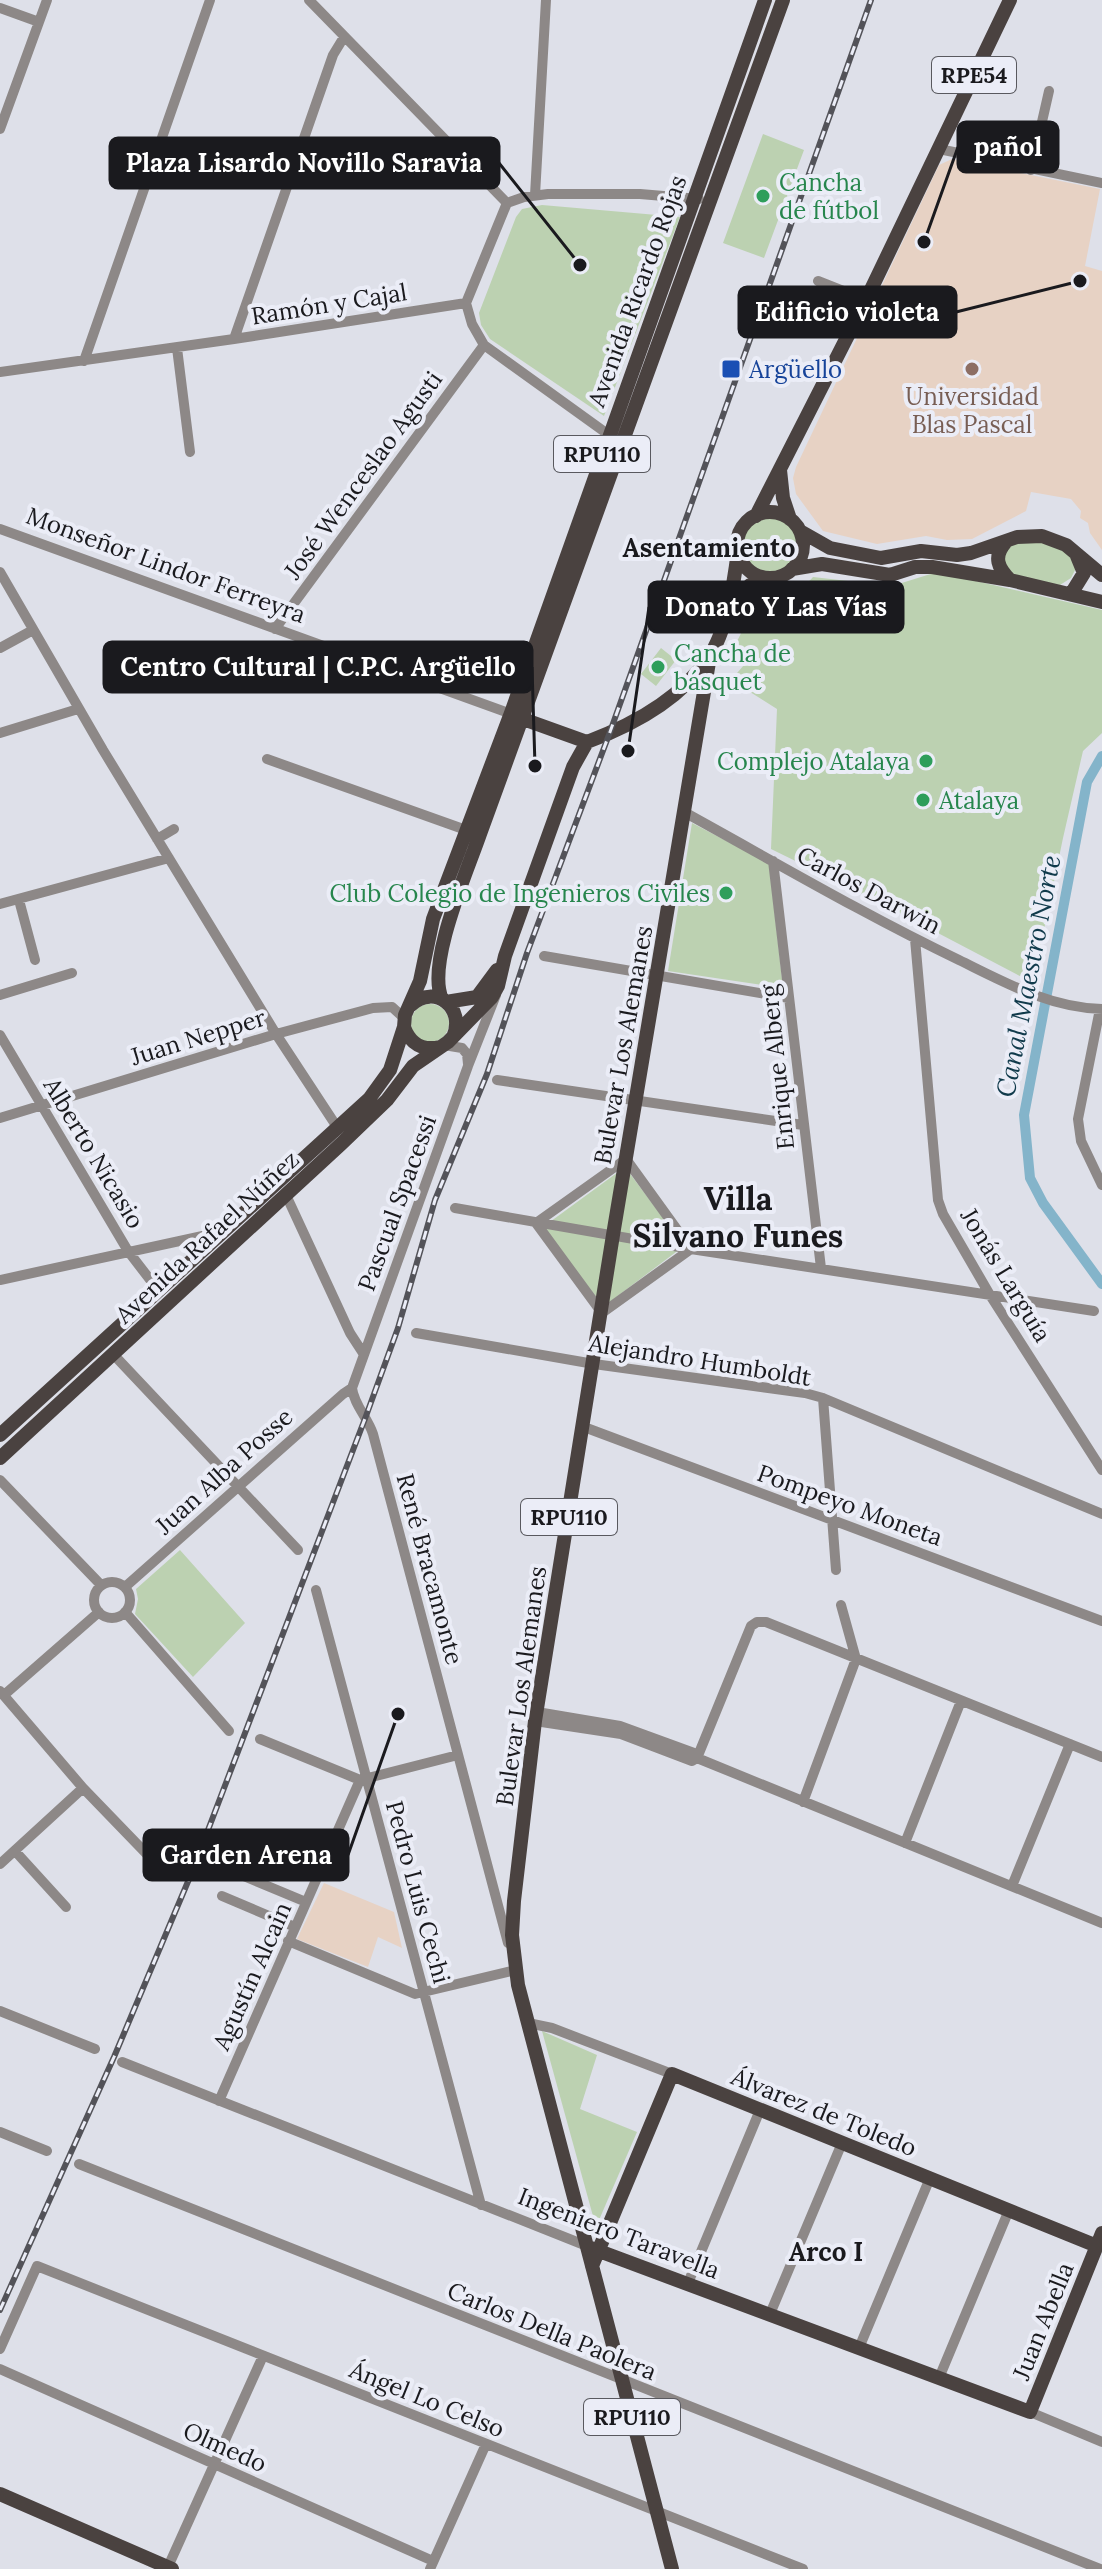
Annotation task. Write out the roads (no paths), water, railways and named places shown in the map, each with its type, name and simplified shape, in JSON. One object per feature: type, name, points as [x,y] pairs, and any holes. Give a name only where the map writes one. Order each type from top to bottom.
[{"type":"main road","name":"Avenida Ricardo Rojas","points":[[406,1017],[420,981],[433,919],[466,830],[517,716],[604,494],[765,0]]},
{"type":"main road","name":"Avenida Ricardo Rojas","points":[[444,1000],[436,979],[442,947],[609,435],[783,0]]},
{"type":"main road","name":"RPE54","points":[[780,470],[866,300],[1010,0]]},
{"type":"main road","points":[[604,494],[604,476],[613,447],[609,435]]},
{"type":"main road","points":[[678,692],[710,656],[729,607],[742,528],[756,516],[780,470]]},
{"type":"main road","points":[[780,470],[783,498],[802,551],[792,569]]},
{"type":"main road","points":[[756,516],[771,512],[830,548],[881,558],[921,551],[957,555],[1017,537],[1042,536],[1066,545],[1102,575]]},
{"type":"main road","points":[[1005,543],[998,559],[1000,569],[1010,580]]},
{"type":"main road","points":[[738,551],[746,568],[765,578]]},
{"type":"main road","points":[[1071,594],[1084,573],[1081,561],[1074,552]]},
{"type":"main road","points":[[729,607],[750,585],[765,578],[822,564],[890,575],[923,566],[1010,580],[1102,602]]},
{"type":"main road","name":"Bulevar Los Alemanes","points":[[593,2248],[528,2023],[516,1970],[512,1935],[514,1901],[536,1717],[710,656]]},
{"type":"main road","points":[[587,742],[651,711],[685,689],[694,690],[701,711]]},
{"type":"main road","name":"Monseñor Lindor Ferreyra","points":[[517,716],[587,742]]},
{"type":"main road","points":[[563,734],[573,767]]},
{"type":"main road","name":"Avenida Rafael Núñez","points":[[0,1458],[380,1107],[413,1066],[446,1043],[492,997],[573,767],[587,742]]},
{"type":"main road","name":"Avenida Rafael Núñez","points":[[0,1435],[369,1099],[384,1081],[406,1017],[426,997],[444,1000],[477,997],[487,987],[505,956]]},
{"type":"main road","name":"RPU110","points":[[444,1000],[456,1016],[456,1027],[446,1043]]},
{"type":"main road","points":[[406,1017],[411,1040],[418,1046],[427,1049],[446,1043]]},
{"type":"main road","points":[[113,1354],[110,1345],[113,1337],[167,1287],[174,1275]]},
{"type":"main road","points":[[593,2248],[672,2074]]},
{"type":"main road","name":"Álvarez de Toledo","points":[[672,2074],[1009,2210],[1100,2243]]},
{"type":"main road","name":"Juan Abella","points":[[1030,2412],[1100,2243]]},
{"type":"main road","name":"RPU110","points":[[593,2248],[592,2266],[672,2569]]},
{"type":"main road","name":"Ingeniero Taravella","points":[[593,2248],[1030,2412]]},
{"type":"main road","points":[[0,2494],[169,2568]]},
{"type":"street","points":[[0,129],[47,0]]},
{"type":"street","points":[[84,361],[210,0]]},
{"type":"street","points":[[309,0],[507,203]]},
{"type":"street","points":[[535,195],[546,0]]},
{"type":"street","points":[[0,8],[39,22]]},
{"type":"street","points":[[234,339],[333,55],[344,37]]},
{"type":"street","points":[[1031,170],[1049,91]]},
{"type":"street","points":[[939,149],[1102,183]]},
{"type":"street","points":[[507,203],[535,195],[640,194],[701,200]]},
{"type":"street","points":[[507,203],[466,303],[472,324],[484,345],[609,435]]},
{"type":"street","points":[[818,281],[866,300]]},
{"type":"street","name":"Ramón y Cajal","points":[[0,372],[466,303]]},
{"type":"street","name":"José Wenceslao Agusti","points":[[275,629],[484,345]]},
{"type":"street","points":[[177,348],[190,452]]},
{"type":"street","name":"Monseñor Lindor Ferreyra","points":[[0,529],[517,716]]},
{"type":"street","points":[[0,572],[78,709],[276,1034],[337,1127]]},
{"type":"street","points":[[0,648],[33,630]]},
{"type":"street","points":[[0,733],[78,709]]},
{"type":"street","points":[[267,759],[466,830]]},
{"type":"street","name":"Carlos Darwin","points":[[684,812],[915,939],[1039,997],[1101,1009]]},
{"type":"street","points":[[157,839],[174,829]]},
{"type":"street","points":[[0,904],[169,858]]},
{"type":"street","name":"Enrique Alberg","points":[[773,861],[821,1268]]},
{"type":"street","points":[[19,900],[35,960]]},
{"type":"street","name":"Jonás Larguía","points":[[915,939],[938,1200],[990,1295],[1102,1470]]},
{"type":"street","points":[[544,956],[789,998]]},
{"type":"street","points":[[0,995],[72,973]]},
{"type":"street","name":"Pascual Spacessi","points":[[363,1353],[498,986]]},
{"type":"street","name":"Juan Nepper","points":[[0,1118],[276,1034],[385,1005],[406,1017]]},
{"type":"street","points":[[1101,1009],[1078,1131],[1096,1161],[1102,1185]]},
{"type":"street","name":"Alberto Nicasio","points":[[0,1035],[128,1251],[158,1290]]},
{"type":"street","points":[[446,1043],[464,1050],[468,1066]]},
{"type":"street","points":[[497,1080],[803,1125]]},
{"type":"street","points":[[536,1223],[626,1159],[691,1249]]},
{"type":"street","points":[[286,1195],[350,1333],[363,1353],[352,1388]]},
{"type":"street","points":[[455,1208],[691,1249],[1094,1311]]},
{"type":"street","points":[[536,1223],[602,1313],[691,1249]]},
{"type":"street","points":[[0,1280],[221,1232]]},
{"type":"street","name":"Alejandro Humboldt","points":[[416,1333],[594,1364],[805,1393],[1102,1514]]},
{"type":"street","points":[[113,1354],[298,1550]]},
{"type":"street","name":"Juan Alba Posse","points":[[125,1587],[352,1388]]},
{"type":"street","name":"René Bracamonte","points":[[352,1388],[373,1434],[516,1970]]},
{"type":"street","points":[[823,1398],[836,1570]]},
{"type":"street","name":"Pompeyo Moneta","points":[[584,1427],[1102,1621]]},
{"type":"street","points":[[0,1480],[101,1585]]},
{"type":"street","points":[[111,1582],[125,1587],[130,1599],[125,1612],[110,1617],[99,1612],[94,1598],[101,1585],[111,1582]]},
{"type":"street","name":"Pedro Luis Cechi","points":[[316,1590],[364,1779],[481,2205]]},
{"type":"street","points":[[803,1802],[856,1659],[841,1605]]},
{"type":"street","points":[[99,1612],[2,1693],[83,1788],[167,1875]]},
{"type":"street","points":[[125,1612],[229,1731]]},
{"type":"street","points":[[536,1717],[621,1734],[692,1761],[697,1758],[751,1626],[766,1622],[1102,1757]]},
{"type":"street","points":[[905,1843],[961,1701]]},
{"type":"street","points":[[260,1739],[364,1779],[458,1755]]},
{"type":"street","points":[[1012,1886],[1070,1744]]},
{"type":"street","points":[[697,1758],[1102,1923]]},
{"type":"street","name":"Agustín Alcain","points":[[219,2101],[288,1941],[364,1779]]},
{"type":"street","points":[[0,1864],[83,1788]]},
{"type":"street","points":[[15,1851],[66,1907]]},
{"type":"street","points":[[234,1872],[306,1902]]},
{"type":"street","points":[[222,1896],[295,1927]]},
{"type":"street","points":[[288,1941],[409,1992],[424,1994],[516,1970]]},
{"type":"street","points":[[0,2011],[95,2049]]},
{"type":"street","name":"Álvarez de Toledo","points":[[528,2023],[552,2028],[672,2074]]},
{"type":"street","name":"Ingeniero Taravella","points":[[122,2062],[593,2248]]},
{"type":"street","points":[[688,2283],[760,2110]]},
{"type":"street","points":[[0,2132],[47,2151]]},
{"type":"street","points":[[770,2314],[842,2143]]},
{"type":"street","name":"Carlos Della Paolera","points":[[79,2164],[1100,2569]]},
{"type":"street","points":[[859,2348],[930,2178]]},
{"type":"street","points":[[939,2378],[1009,2210]]},
{"type":"street","name":"Ángel Lo Celso","points":[[0,2349],[37,2266],[803,2569]]},
{"type":"street","points":[[169,2568],[263,2356]]},
{"type":"street","name":"Olmedo","points":[[0,2369],[432,2565]]},
{"type":"street","name":"Ingeniero Taravella","points":[[1030,2412],[1102,2442]]},
{"type":"street","points":[[432,2565],[486,2444]]},
{"type":"waterway","name":"Canal Maestro Norte","points":[[1102,756],[1087,782],[1024,1115],[1030,1178],[1043,1203],[1102,1284]]},
{"type":"railway","points":[[0,2310],[114,2057],[192,1872],[366,1416],[398,1328],[435,1200],[487,1074],[527,953],[610,732],[871,0]]},
{"type":"place","name":"Cancha de fútbol","points":[[763,196]]},
{"type":"place","name":"pañol","points":[[924,242]]},
{"type":"place","name":"Plaza Lisardo Novillo Saravia","points":[[580,265]]},
{"type":"place","name":"Edificio violeta","points":[[1080,281]]},
{"type":"place","name":"Argüello","points":[[731,369]]},
{"type":"place","name":"Universidad Blas Pascal","points":[[972,369]]},
{"type":"place","name":"Cancha de básquet","points":[[658,667]]},
{"type":"place","name":"Donato Y Las Vías","points":[[628,751]]},
{"type":"place","name":"Complejo Atalaya","points":[[926,761]]},
{"type":"place","name":"Centro Cultural | C.P.C. Argüello","points":[[535,766]]},
{"type":"place","name":"Atalaya","points":[[923,800]]},
{"type":"place","name":"Club Colegio de Ingenieros Civiles","points":[[726,893]]},
{"type":"place","name":"Garden Arena","points":[[398,1714]]},
{"type":"district","name":"Asentamiento","points":[[709,547]]},
{"type":"district","name":"Villa Silvano Funes","points":[[738,1216]]},
{"type":"district","name":"Arco I","points":[[826,2251]]}]
